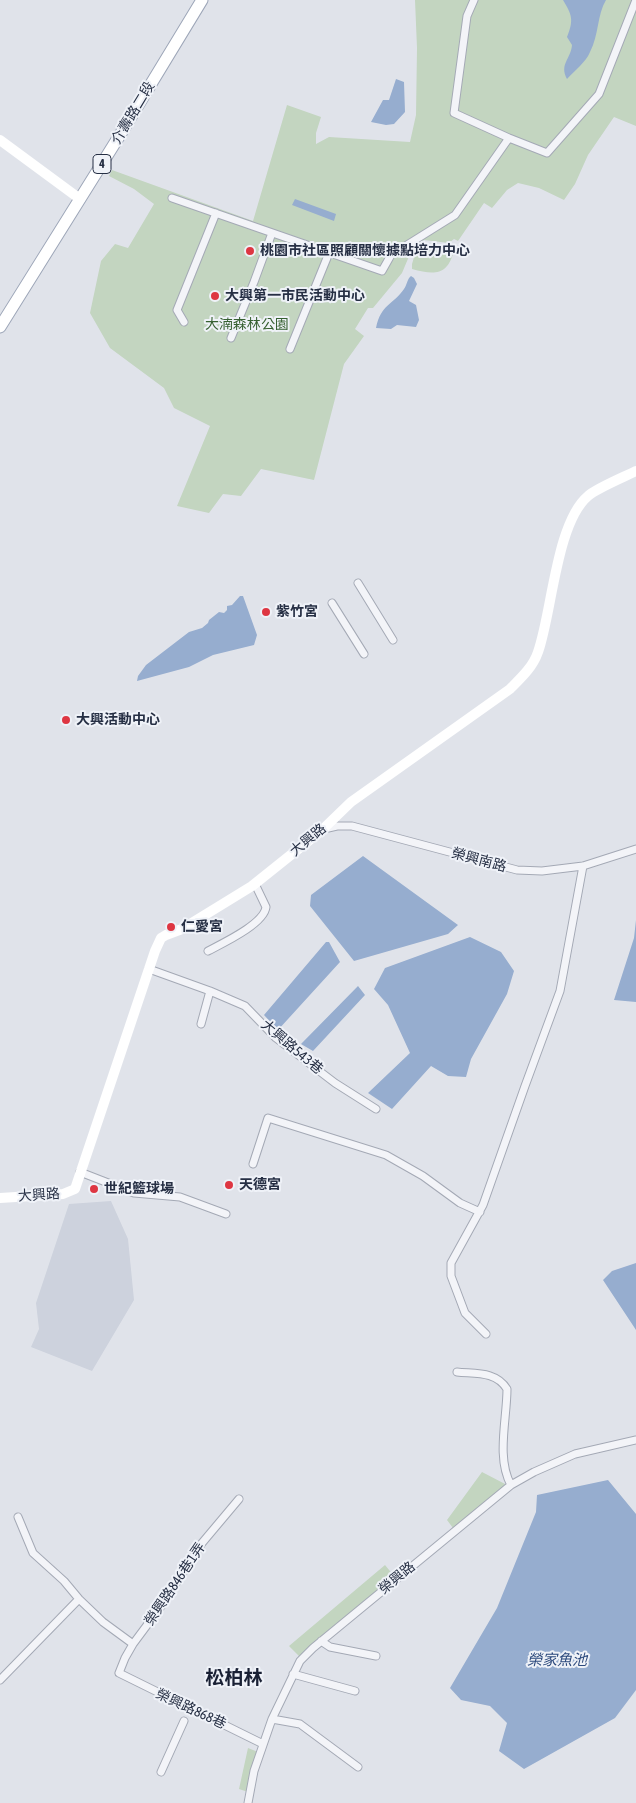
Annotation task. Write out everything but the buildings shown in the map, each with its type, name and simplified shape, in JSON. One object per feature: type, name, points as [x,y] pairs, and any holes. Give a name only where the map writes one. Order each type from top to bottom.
[{"type":"main road","name":"介壽路二段","points":[[0,327],[202,0]]},
{"type":"street","points":[[474,0],[467,16],[454,113],[547,153],[599,94],[636,0]]},
{"type":"street","points":[[172,198],[382,271],[391,255],[455,215],[509,138]]},
{"type":"street","points":[[0,140],[80,199]]},
{"type":"street","points":[[184,322],[178,310],[216,213]]},
{"type":"street","points":[[231,338],[272,233]]},
{"type":"street","points":[[290,348],[329,253]]},
{"type":"street","name":"大興路","points":[[0,1198],[36,1197],[69,1192],[75,1189],[161,938],[182,929],[255,884],[322,830],[351,802],[510,689],[524,675],[538,653],[560,557],[575,514],[588,496],[636,471]]},
{"type":"street","points":[[358,583],[393,640]]},
{"type":"street","points":[[332,603],[364,654]]},
{"type":"street","name":"榮興南路","points":[[322,830],[337,826],[352,826],[517,870],[542,872],[583,866],[636,848]]},
{"type":"street","points":[[486,1334],[466,1313],[451,1276],[451,1263],[488,1194],[524,1086],[560,991],[583,866]]},
{"type":"street","points":[[208,952],[253,924],[262,916],[266,907],[255,884]]},
{"type":"street","name":"大興路543巷","points":[[149,969],[245,1006],[276,1038],[335,1083],[376,1109]]},
{"type":"street","points":[[201,1024],[210,991]]},
{"type":"street","points":[[253,1164],[268,1118],[386,1155],[423,1176],[460,1203],[480,1212]]},
{"type":"street","points":[[80,1172],[134,1193],[180,1197],[226,1214]]},
{"type":"street","points":[[457,1372],[495,1377],[502,1380],[506,1389],[503,1459],[506,1476],[511,1485]]},
{"type":"street","name":"榮興路","points":[[248,1803],[254,1771],[272,1718],[300,1661],[321,1641],[511,1485],[534,1472],[575,1454],[636,1440]]},
{"type":"street","name":"榮興路846巷1弄","points":[[119,1673],[124,1658],[133,1644],[162,1605],[202,1544],[239,1499]]},
{"type":"street","points":[[18,1517],[33,1553],[64,1581],[79,1599],[103,1622],[133,1644]]},
{"type":"street","points":[[0,1680],[79,1599]]},
{"type":"street","points":[[321,1641],[330,1647],[376,1656]]},
{"type":"street","name":"榮興路868巷","points":[[119,1673],[263,1744]]},
{"type":"street","points":[[293,1674],[355,1691]]},
{"type":"street","points":[[272,1718],[300,1724],[358,1767]]},
{"type":"street","points":[[161,1772],[184,1722]]},
{"type":"shaded area","points":[[111,1201],[128,1239],[134,1300],[92,1371],[31,1347],[39,1329],[36,1303],[69,1204]]},
{"type":"green space","name":"大湳森林公園","points":[[415,0],[636,0],[636,126],[614,117],[588,155],[575,184],[564,200],[539,188],[518,183],[507,190],[492,208],[484,203],[458,241],[454,239],[449,243],[424,240],[410,254],[402,273],[373,308],[368,308],[355,329],[364,336],[344,364],[314,480],[261,469],[241,496],[223,494],[209,513],[177,506],[210,426],[174,408],[164,388],[110,348],[90,313],[101,261],[115,244],[128,248],[154,204],[134,189],[109,176],[112,170],[253,221],[287,105],[321,117],[316,133],[316,144],[329,137],[410,142],[416,115],[417,48]]},
{"type":"green space","points":[[432,243],[451,246],[454,250],[448,265],[439,272],[412,269],[415,254],[420,253]]},
{"type":"green space","points":[[482,1472],[507,1485],[453,1528],[447,1520]]},
{"type":"green space","points":[[385,1565],[394,1576],[299,1656],[289,1646]]},
{"type":"green space","points":[[248,1748],[258,1752],[248,1792],[239,1789]]},
{"type":"water","points":[[563,0],[606,0],[601,12],[593,46],[583,63],[567,79],[564,69],[572,45],[567,37],[571,26],[571,18]]},
{"type":"water","points":[[396,79],[404,82],[405,112],[394,124],[386,125],[371,122],[383,100],[389,100]]},
{"type":"water","points":[[295,199],[336,214],[334,221],[292,205]]},
{"type":"water","points":[[411,276],[417,284],[409,301],[416,305],[419,320],[416,327],[397,325],[391,329],[376,328],[384,309],[400,294]]},
{"type":"water","points":[[240,596],[243,596],[257,635],[254,645],[213,655],[189,667],[137,681],[138,676],[146,665],[189,632],[202,628],[219,612],[224,613],[227,610],[227,606],[232,605]]},
{"type":"water","points":[[363,856],[458,925],[448,934],[354,961],[310,906],[311,895]]},
{"type":"water","points":[[636,920],[636,1002],[614,1000],[634,938]]},
{"type":"water","points":[[470,937],[501,952],[514,971],[507,994],[471,1059],[466,1077],[448,1076],[431,1066],[392,1109],[368,1093],[410,1053],[388,1005],[374,989],[385,968]]},
{"type":"water","points":[[326,942],[329,942],[340,962],[278,1030],[264,1015]]},
{"type":"water","points":[[358,986],[365,995],[313,1051],[301,1044]]},
{"type":"water","points":[[636,1263],[636,1330],[603,1280],[612,1271]]},
{"type":"water","name":"榮家魚池","points":[[608,1480],[636,1514],[636,1690],[615,1718],[524,1769],[499,1751],[507,1723],[490,1706],[461,1700],[450,1688],[497,1608],[536,1512],[537,1495]]},
{"type":"place","name":"桃園市社區照顧關懷據點培力中心","points":[[250,251]]},
{"type":"place","name":"大興第一市民活動中心","points":[[215,296]]},
{"type":"place","name":"紫竹宮","points":[[266,612]]},
{"type":"place","name":"大興活動中心","points":[[66,720]]},
{"type":"place","name":"仁愛宮","points":[[171,927]]},
{"type":"place","name":"天德宮","points":[[229,1185]]},
{"type":"place","name":"世紀籃球場","points":[[94,1189]]},
{"type":"district","name":"松柏林","points":[[234,1678]]}]
